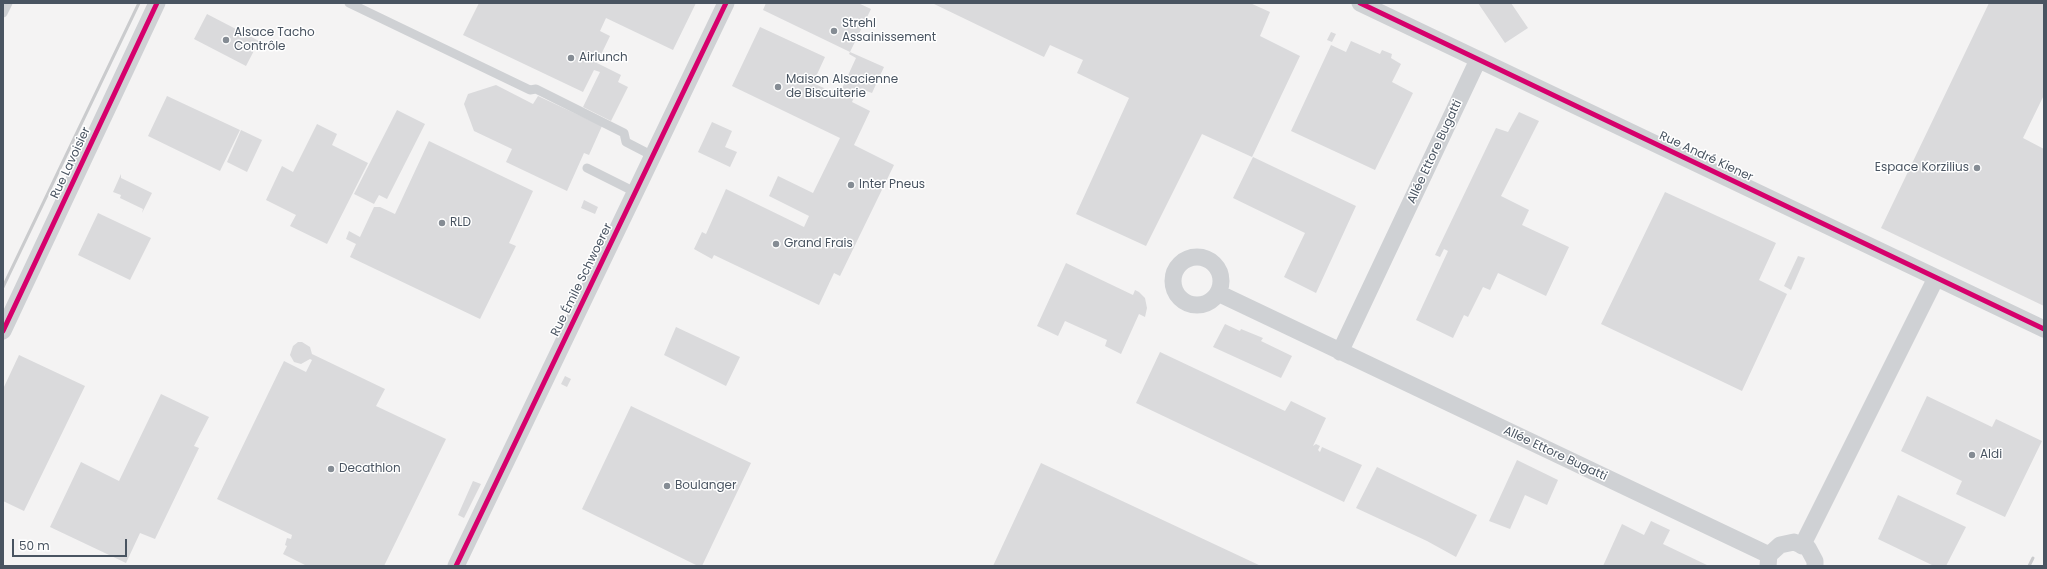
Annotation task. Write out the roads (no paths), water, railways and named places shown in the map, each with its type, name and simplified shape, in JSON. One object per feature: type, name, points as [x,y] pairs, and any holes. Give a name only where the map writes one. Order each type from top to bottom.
[{"type":"street","name":"Rue Lavoisier","points":[[3,331],[157,3]]},
{"type":"street","name":"Rue Émile Schwoerer","points":[[456,566],[726,3]]},
{"type":"street","name":"Rue André Kiener","points":[[1360,3],[2044,329]]},
{"type":"street","name":"Allée Ettore Bugatti","points":[[1340,352],[1478,60]]},
{"type":"street","points":[[1815,566],[1815,561],[1808,548],[1802,546],[1936,278]]},
{"type":"street","name":"Allée Ettore Bugatti","points":[[1218,293],[1769,561],[1780,545],[1794,542],[1802,546]]},
{"type":"lane","points":[[3,13],[8,3]]},
{"type":"lane","points":[[349,3],[530,90],[536,89],[624,133],[626,142],[653,156]]},
{"type":"lane","points":[[587,168],[635,192]]},
{"type":"railway","points":[[3,287],[139,3]]},
{"type":"railway","points":[[2029,566],[2033,558]]},
{"type":"place","name":"Strehl Assainissement","points":[[834,31]]},
{"type":"place","name":"Alsace Tacho Contrôle","points":[[226,40]]},
{"type":"place","name":"Airlunch","points":[[571,58]]},
{"type":"place","name":"Maison Alsacienne de Biscuiterie","points":[[778,87]]},
{"type":"place","name":"Espace Korzilius","points":[[1977,168]]},
{"type":"place","name":"Inter Pneus","points":[[851,185]]},
{"type":"place","name":"RLD","points":[[442,223]]},
{"type":"place","name":"Grand Frais","points":[[776,244]]},
{"type":"place","name":"Aldi","points":[[1972,455]]},
{"type":"place","name":"Decathlon","points":[[331,469]]},
{"type":"place","name":"Boulanger","points":[[667,486]]}]
